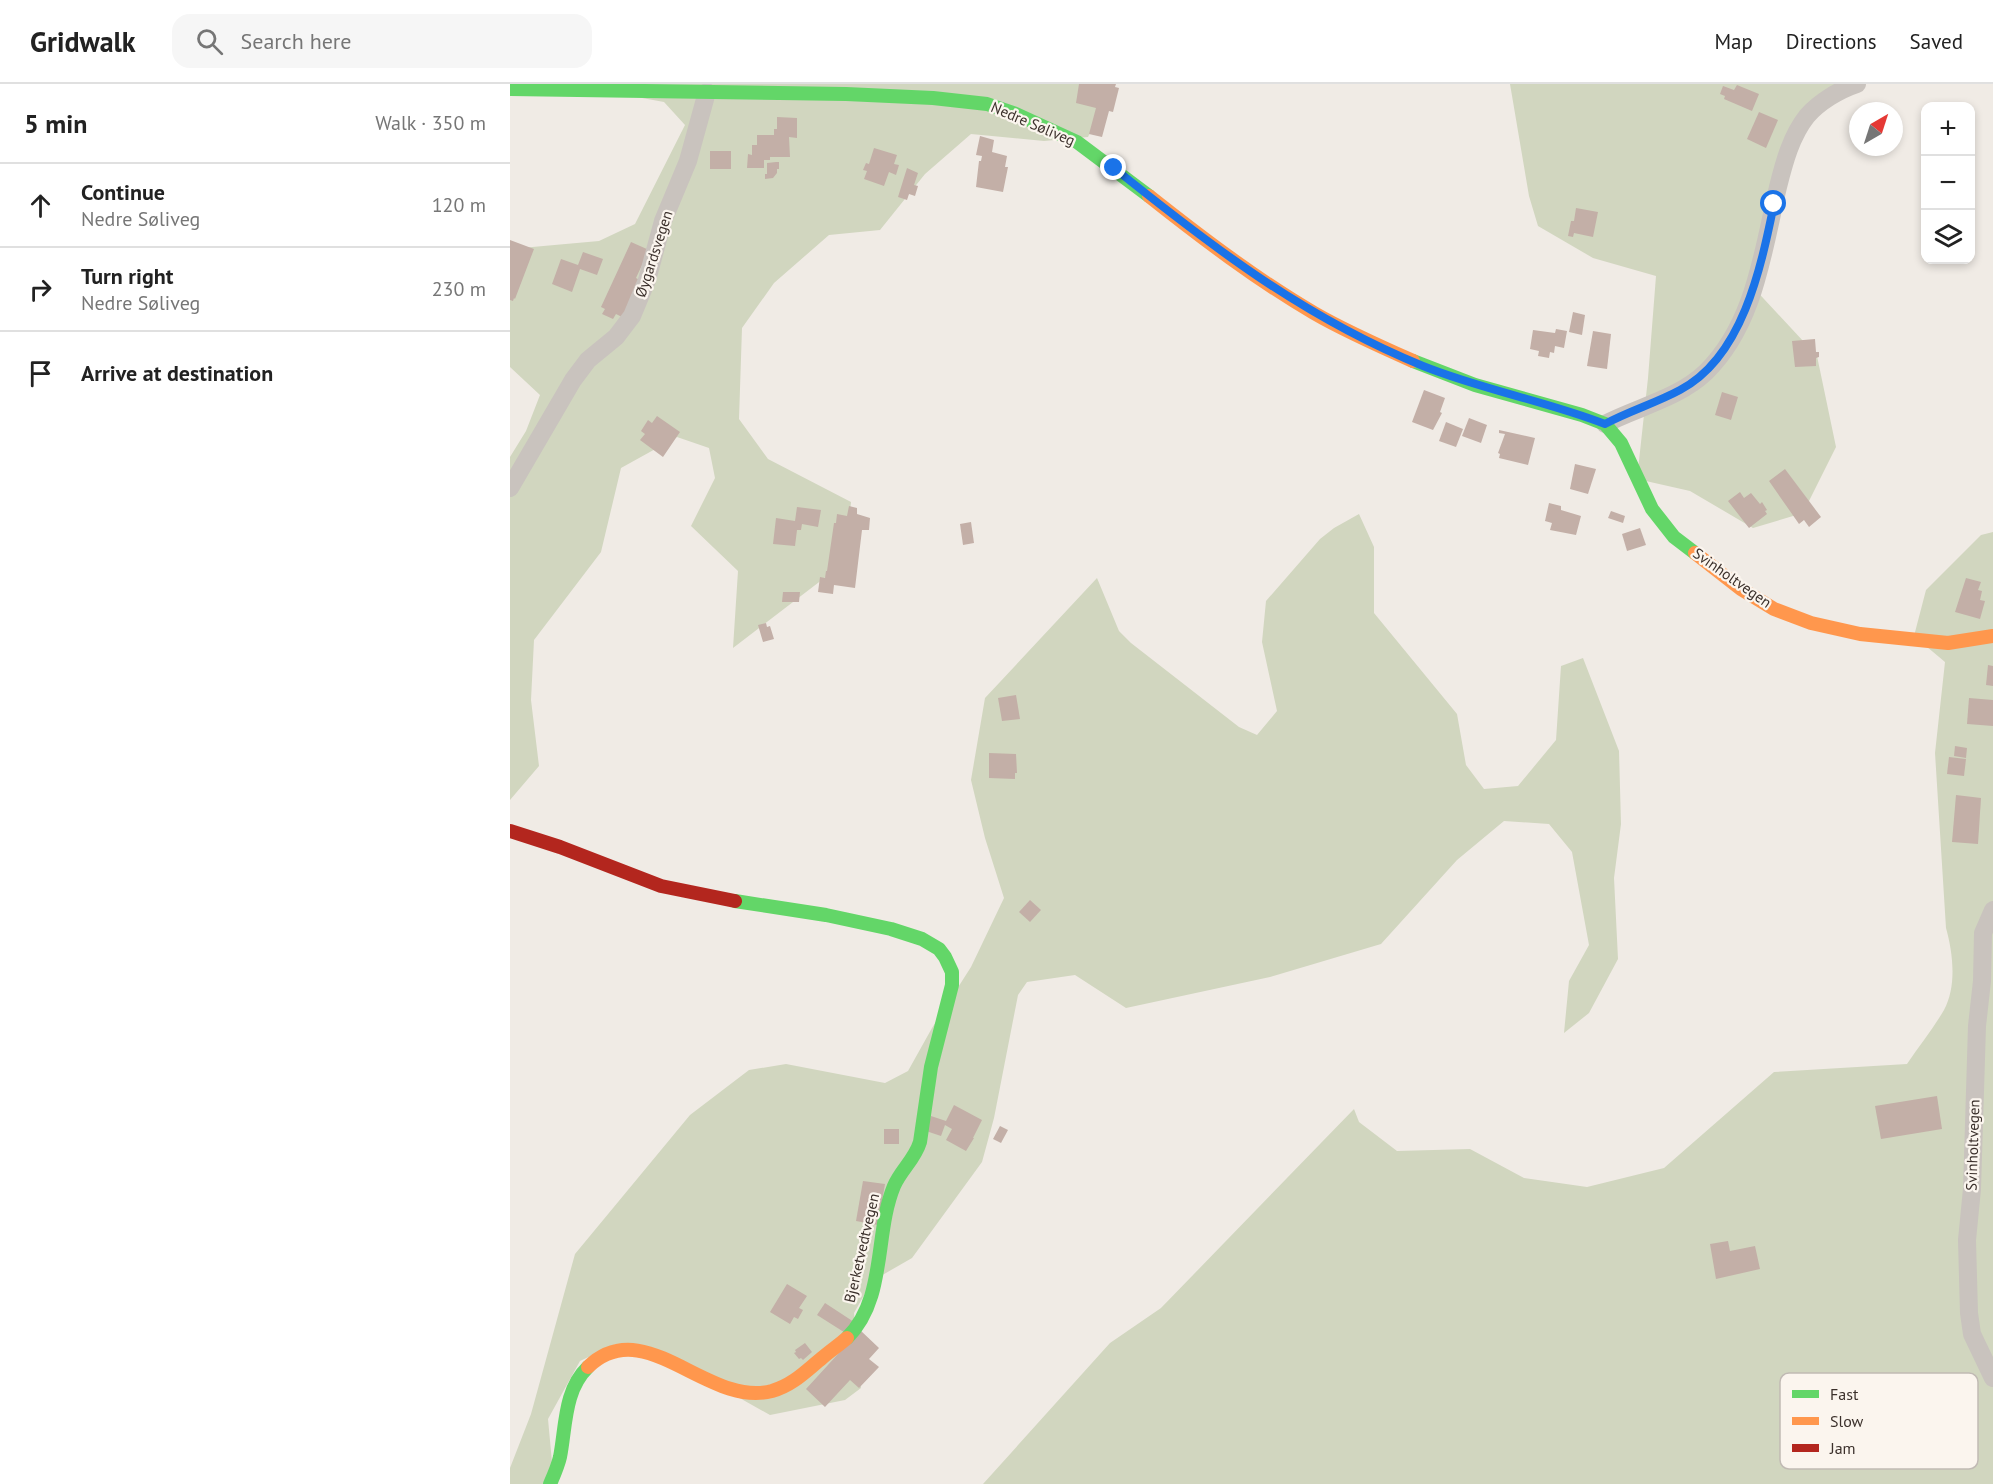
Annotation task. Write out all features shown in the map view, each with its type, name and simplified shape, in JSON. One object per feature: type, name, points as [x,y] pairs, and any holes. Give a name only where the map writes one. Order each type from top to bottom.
[{"type":"street","points":[[1605,424],[1682,390],[1706,372],[1723,350],[1749,303],[1763,259],[1785,163],[1796,133],[1808,115],[1829,97],[1857,84]]},
{"type":"street","name":"Nedre Søliveg","points":[[510,89],[846,94],[933,98],[987,104],[1016,114],[1077,142],[1265,282],[1314,313],[1365,340],[1423,366],[1474,385],[1582,415],[1605,424]]},
{"type":"street","name":"Øygardsvegen","points":[[510,488],[573,380],[588,360],[616,337],[632,316],[648,280],[663,221],[688,161],[707,92]]},
{"type":"street","name":"Svinholtvegen","points":[[1605,424],[1621,443],[1652,508],[1674,537],[1741,589],[1774,609],[1811,623],[1860,634],[1908,640],[1948,643],[1993,636]]},
{"type":"street","name":"Bjerketvedtvegen","points":[[510,831],[576,852],[619,873],[663,886],[729,900],[800,910],[913,935],[936,946],[945,956],[952,970],[951,990],[932,1060],[918,1147],[910,1162],[899,1174],[892,1191],[871,1296],[854,1330],[788,1385],[768,1392],[745,1394],[727,1389],[662,1358],[635,1350],[616,1348],[604,1353],[580,1374],[571,1394],[558,1463],[550,1484]]},
{"type":"street","name":"Svinholtvegen","points":[[1993,910],[1983,933],[1982,981],[1977,1026],[1972,1189],[1966,1240],[1968,1313],[1972,1334],[1993,1378]]},
{"type":"green space","points":[[565,84],[1113,84],[1088,137],[1044,141],[971,134],[925,174],[880,230],[829,235],[774,283],[742,328],[739,419],[768,459],[851,502],[848,532],[827,576],[733,648],[738,571],[691,526],[715,478],[709,448],[677,437],[621,468],[601,552],[534,640],[531,700],[539,766],[510,800],[510,457],[526,431],[540,395],[510,367],[510,249],[599,241],[635,224],[685,125],[664,102]]},
{"type":"green space","points":[[1510,84],[1865,84],[1821,95],[1778,158],[1751,285],[1817,356],[1836,447],[1803,513],[1753,528],[1690,491],[1637,479],[1656,276],[1593,258],[1538,226],[1529,196]]},
{"type":"green space","points":[[1359,514],[1374,547],[1374,613],[1457,714],[1466,765],[1484,789],[1518,786],[1556,740],[1561,666],[1583,658],[1619,751],[1621,824],[1614,878],[1618,959],[1589,1013],[1564,1033],[1569,981],[1589,945],[1572,852],[1549,824],[1504,821],[1457,860],[1381,944],[1270,977],[1126,1008],[1075,975],[1027,982],[1018,995],[994,1118],[982,1162],[912,1258],[872,1281],[854,1313],[861,1388],[845,1400],[770,1415],[706,1379],[616,1344],[580,1361],[548,1419],[554,1484],[510,1484],[510,1468],[531,1414],[575,1254],[690,1115],[749,1070],[786,1064],[885,1083],[908,1071],[971,967],[1004,898],[985,838],[971,780],[985,698],[1097,578],[1119,631],[1131,643],[1239,727],[1257,735],[1277,711],[1262,642],[1266,601],[1320,539]]},
{"type":"green space","points":[[1993,532],[1993,1484],[983,1484],[1110,1343],[1161,1308],[1354,1109],[1359,1122],[1397,1151],[1470,1149],[1524,1178],[1587,1187],[1664,1168],[1774,1072],[1907,1064],[1944,1010],[1951,991],[1952,980],[1946,928],[1935,753],[1945,662],[1914,636],[1926,590],[1981,535]]},
{"type":"building","points":[[1079,84],[1116,84],[1115,87],[1119,88],[1113,112],[1109,111],[1102,137],[1089,134],[1096,108],[1076,103]]},
{"type":"building","points":[[1737,85],[1759,94],[1752,111],[1724,99],[1725,96],[1720,94],[1723,86],[1734,90]]},
{"type":"building","points":[[1759,112],[1778,120],[1766,148],[1747,139]]},
{"type":"building","points":[[777,117],[797,118],[797,138],[789,137],[790,157],[770,157],[770,160],[764,160],[764,168],[747,168],[748,154],[752,155],[752,145],[757,145],[757,135],[774,135],[774,129],[777,129]]},
{"type":"building","points":[[980,136],[994,140],[992,152],[1007,156],[1005,167],[1008,167],[1003,192],[976,187],[979,161],[982,156],[976,155]]},
{"type":"building","points":[[874,148],[897,155],[894,164],[899,165],[896,175],[889,172],[884,186],[864,179],[867,171],[863,170],[866,163],[869,164]]},
{"type":"building","points":[[710,151],[731,151],[731,169],[710,169]]},
{"type":"building","points":[[779,162],[779,169],[773,178],[765,179],[767,163]]},
{"type":"building","points":[[907,168],[918,173],[914,185],[918,186],[915,196],[909,194],[907,200],[898,197]]},
{"type":"building","points":[[1576,208],[1598,212],[1593,237],[1574,233],[1573,237],[1568,236]]},
{"type":"building","points":[[510,240],[534,249],[513,301],[510,300]]},
{"type":"building","points":[[631,242],[649,250],[636,278],[641,281],[624,318],[616,314],[613,319],[602,314],[605,309],[601,307]]},
{"type":"building","points":[[583,252],[603,259],[597,275],[580,269],[572,292],[552,284],[561,259],[578,265]]},
{"type":"building","points":[[1573,312],[1585,315],[1582,335],[1569,332]]},
{"type":"building","points":[[1556,329],[1567,331],[1564,348],[1555,346],[1554,353],[1550,352],[1549,358],[1538,356],[1539,351],[1530,349],[1533,330],[1555,333]]},
{"type":"building","points":[[1593,331],[1611,334],[1607,369],[1587,366]]},
{"type":"building","points":[[1815,339],[1816,352],[1819,352],[1816,366],[1795,367],[1792,341]]},
{"type":"building","points":[[1424,390],[1445,398],[1440,412],[1442,413],[1433,430],[1412,422]]},
{"type":"building","points":[[1722,392],[1738,397],[1731,420],[1715,415]]},
{"type":"building","points":[[657,416],[680,432],[663,457],[640,440],[645,434],[641,431],[648,420],[652,423]]},
{"type":"building","points":[[1469,418],[1487,425],[1481,443],[1462,436]]},
{"type":"building","points":[[1446,422],[1463,429],[1456,447],[1439,441]]},
{"type":"building","points":[[1499,430],[1535,438],[1528,465],[1499,458],[1498,453],[1505,434],[1499,433]]},
{"type":"building","points":[[1575,464],[1596,469],[1588,494],[1570,489]]},
{"type":"building","points":[[1785,469],[1821,517],[1809,527],[1804,520],[1799,524],[1769,481]]},
{"type":"building","points":[[1740,492],[1744,498],[1751,493],[1760,504],[1762,502],[1767,510],[1765,511],[1767,514],[1749,528],[1728,501]]},
{"type":"building","points":[[1549,503],[1561,506],[1561,510],[1581,516],[1576,535],[1550,530],[1552,523],[1545,521]]},
{"type":"building","points":[[849,506],[857,508],[857,514],[870,518],[869,530],[862,530],[855,588],[834,585],[833,594],[818,592],[820,577],[825,578],[827,571],[837,514],[847,516]]},
{"type":"building","points":[[797,507],[821,510],[818,527],[802,524],[801,530],[797,530],[795,546],[773,544],[776,518],[795,521]]},
{"type":"building","points":[[1611,511],[1625,516],[1623,523],[1608,518]]},
{"type":"building","points":[[971,522],[974,543],[963,545],[960,524]]},
{"type":"building","points":[[1640,528],[1646,545],[1627,551],[1622,534]]},
{"type":"building","points":[[1966,578],[1981,582],[1978,590],[1982,591],[1980,600],[1985,601],[1980,619],[1955,612]]},
{"type":"building","points":[[783,592],[800,592],[799,602],[782,602]]},
{"type":"building","points":[[766,623],[767,627],[770,626],[774,639],[763,642],[758,625]]},
{"type":"building","points":[[1988,665],[1993,666],[1993,686],[1986,685]]},
{"type":"building","points":[[1016,695],[1020,719],[1002,721],[998,698]]},
{"type":"building","points":[[1969,698],[1993,700],[1993,726],[1967,724]]},
{"type":"building","points":[[1955,746],[1967,748],[1966,758],[1954,756]]},
{"type":"building","points":[[989,753],[1016,754],[1015,779],[989,778]]},
{"type":"building","points":[[1949,757],[1966,759],[1964,776],[1947,774]]},
{"type":"building","points":[[1956,795],[1981,798],[1978,844],[1952,842]]},
{"type":"building","points":[[1030,900],[1041,910],[1030,922],[1019,912]]},
{"type":"building","points":[[1937,1096],[1942,1129],[1881,1139],[1875,1106]]},
{"type":"building","points":[[954,1105],[982,1120],[966,1151],[946,1140],[952,1129],[945,1125],[941,1136],[926,1131],[931,1116],[946,1121]]},
{"type":"building","points":[[1000,1126],[1008,1130],[1001,1143],[993,1139]]},
{"type":"building","points":[[884,1129],[899,1129],[899,1144],[884,1144]]},
{"type":"building","points":[[863,1181],[885,1184],[878,1225],[856,1221]]},
{"type":"building","points":[[1728,1241],[1730,1251],[1755,1246],[1760,1269],[1716,1279],[1710,1244]]},
{"type":"building","points":[[787,1284],[807,1296],[799,1308],[803,1310],[798,1319],[794,1317],[790,1324],[770,1312]]},
{"type":"building","points":[[825,1303],[854,1322],[847,1334],[817,1315]]},
{"type":"building","points":[[860,1330],[879,1348],[869,1359],[879,1367],[859,1388],[850,1380],[825,1407],[806,1389]]},
{"type":"building","points":[[805,1343],[812,1352],[803,1360],[794,1353]]},
{"type":"traffic: fast","points":[[510,89],[846,94],[933,98],[987,104],[1016,114],[1077,142],[1149,196]]},
{"type":"traffic: fast","points":[[1413,361],[1475,385],[1582,415],[1605,424],[1621,443],[1652,509],[1674,537],[1695,553]]},
{"type":"traffic: fast","points":[[735,901],[826,915],[891,929],[922,939],[939,949],[952,972],[952,985],[931,1067],[920,1142],[915,1154],[894,1186],[884,1224],[874,1285],[860,1322],[847,1338]]},
{"type":"traffic: fast","points":[[550,1484],[560,1457],[570,1397],[574,1386],[588,1367]]},
{"type":"traffic: slow","points":[[1149,196],[1230,258],[1292,300],[1338,326],[1413,361]]},
{"type":"traffic: slow","points":[[1695,553],[1741,589],[1774,609],[1811,623],[1860,634],[1948,643],[1993,636]]},
{"type":"traffic: slow","points":[[588,1367],[610,1353],[632,1350],[654,1355],[724,1387],[748,1393],[772,1391],[799,1377],[847,1338]]},
{"type":"traffic: jam","points":[[510,831],[560,847],[661,886],[735,901]]},
{"type":"route","points":[[1114,168],[1187,226],[1265,282],[1314,313],[1365,340],[1423,366],[1474,385],[1582,415],[1605,424],[1682,390],[1706,372],[1723,350],[1749,303],[1763,259],[1774,204]]}]
